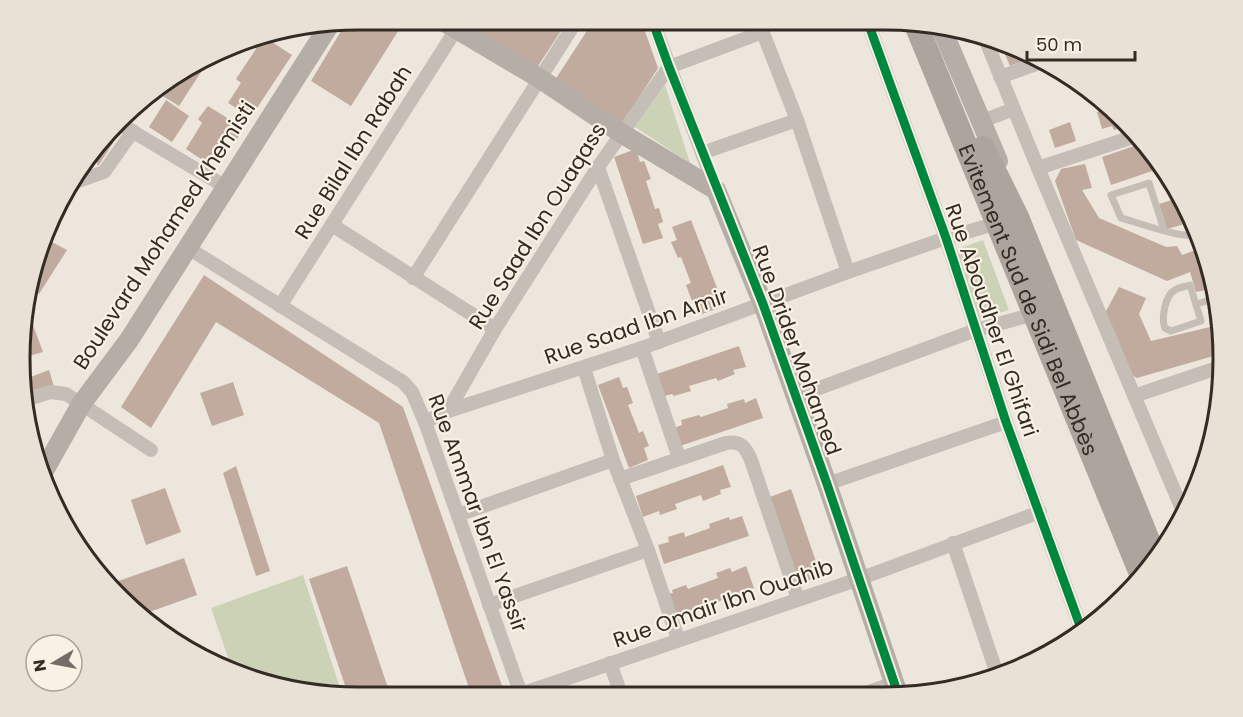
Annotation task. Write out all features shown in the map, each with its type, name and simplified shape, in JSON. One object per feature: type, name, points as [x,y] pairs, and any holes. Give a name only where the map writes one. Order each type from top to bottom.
[{"type":"highway","name":"Evitement Sud de Sidi Bel Abbès","points":[[920,32],[1005,216],[1151,550]]},
{"type":"highway","points":[[934,34],[970,120],[1005,216]]},
{"type":"highway","name":"Evitement Sud de Sidi Bel Abbès","points":[[1005,216],[1034,314],[1138,566]]},
{"type":"main road","points":[[464,30],[621,133],[717,190]]},
{"type":"main road","name":"Boulevard Mohamed Khemisti","points":[[47,465],[82,403],[129,340],[325,32]]},
{"type":"main road","points":[[912,32],[970,173],[1005,216]]},
{"type":"main road","points":[[945,35],[1005,177],[1005,216]]},
{"type":"main road","name":"Rue Drider Mohamed","points":[[717,190],[762,304],[827,484],[895,687]]},
{"type":"street","name":"Rue Bilal Ibn Rabah","points":[[280,306],[332,225],[449,30]]},
{"type":"street","points":[[413,278],[570,30]]},
{"type":"street","name":"Rue Drider Mohamed","points":[[656,30],[717,190]]},
{"type":"street","points":[[669,68],[751,30]]},
{"type":"street","points":[[762,30],[796,120],[848,272]]},
{"type":"street","name":"Rue Aboudher El Ghifari","points":[[871,30],[946,238],[1006,422],[1079,623]]},
{"type":"street","points":[[988,46],[1179,503]]},
{"type":"street","points":[[1000,78],[1033,65]]},
{"type":"street","name":"Rue Saad Ibn Ouaqass","points":[[448,411],[495,329],[598,167],[669,68]]},
{"type":"street","points":[[981,122],[1014,109]]},
{"type":"street","points":[[702,153],[796,120]]},
{"type":"street","points":[[125,127],[226,187]]},
{"type":"street","points":[[83,179],[104,172],[133,131]]},
{"type":"street","points":[[1038,168],[1128,139]]},
{"type":"street","points":[[598,167],[659,342]]},
{"type":"street","name":"Rue Saad Ibn Amir","points":[[425,422],[448,411],[659,342],[1005,216]]},
{"type":"street","points":[[332,225],[495,329]]},
{"type":"street","name":"Rue Ammar Ibn El Yassir","points":[[188,248],[403,382],[412,392],[459,515],[518,687]]},
{"type":"street","points":[[795,397],[976,330],[1034,314]]},
{"type":"street","points":[[642,348],[679,458]]},
{"type":"street","points":[[585,368],[613,460],[648,550],[678,639]]},
{"type":"street","points":[[1134,396],[1212,370]]},
{"type":"street","points":[[33,398],[54,392],[66,394],[151,450]]},
{"type":"street","points":[[827,484],[1006,422]]},
{"type":"street","points":[[620,479],[731,442],[744,446],[751,460],[798,599]]},
{"type":"street","points":[[459,515],[613,460]]},
{"type":"street","name":"Rue Omair Ibn Ouahib","points":[[543,687],[678,639],[859,579],[1040,512]]},
{"type":"street","points":[[953,543],[995,668]]},
{"type":"street","points":[[489,605],[648,550]]},
{"type":"street","points":[[610,663],[618,687]]},
{"type":"lane","points":[[1164,230],[1149,183],[1111,195],[1121,218],[1164,230],[1189,236]]},
{"type":"lane","points":[[1190,285],[1196,304],[1201,321],[1171,331],[1165,328],[1162,322],[1168,296],[1173,290],[1190,285]]},
{"type":"lane","points":[[1196,304],[1208,301]]},
{"type":"green space","points":[[665,85],[690,163],[635,127]]},
{"type":"green space","points":[[983,240],[1009,310],[975,320],[952,251]]},
{"type":"green space","points":[[303,575],[339,686],[294,681],[253,670],[229,660],[211,608]]},
{"type":"building","points":[[399,30],[351,106],[311,81],[341,31]]},
{"type":"building","points":[[478,30],[561,30],[536,69]]},
{"type":"building","points":[[587,30],[645,30],[658,68],[620,127],[553,83]]},
{"type":"building","points":[[271,42],[292,55],[251,117],[228,103],[241,83],[236,79],[258,45]]},
{"type":"building","points":[[1004,53],[1023,61],[1010,66]]},
{"type":"building","points":[[203,69],[179,106],[162,96]]},
{"type":"building","points":[[166,100],[189,116],[172,142],[149,127]]},
{"type":"building","points":[[208,106],[243,128],[235,143],[224,137],[207,163],[186,149],[202,123],[198,119]]},
{"type":"building","points":[[1100,111],[1119,128],[1114,130],[1112,126],[1102,129],[1097,112]]},
{"type":"building","points":[[1070,122],[1076,141],[1055,148],[1049,130]]},
{"type":"building","points":[[112,141],[113,143],[98,166],[96,161]]},
{"type":"building","points":[[1134,146],[1154,170],[1111,185],[1102,157]]},
{"type":"building","points":[[636,149],[640,162],[644,161],[651,179],[646,181],[655,209],[659,208],[663,222],[658,224],[663,238],[643,244],[614,157]]},
{"type":"building","points":[[1085,164],[1092,188],[1082,190],[1099,218],[1166,247],[1177,246],[1182,255],[1195,250],[1206,290],[1196,292],[1190,272],[1167,281],[1076,240],[1055,181],[1061,169]]},
{"type":"building","points":[[1172,200],[1184,224],[1167,229],[1159,204]]},
{"type":"building","points":[[691,220],[724,306],[702,314],[696,299],[692,301],[686,285],[691,283],[681,257],[678,258],[671,242],[677,240],[672,227]]},
{"type":"building","points":[[51,242],[67,250],[39,294],[36,292],[41,273]]},
{"type":"building","points":[[204,275],[403,407],[502,687],[469,687],[379,423],[216,322],[151,428],[121,407]]},
{"type":"building","points":[[1119,287],[1146,298],[1139,314],[1151,341],[1210,327],[1209,312],[1213,356],[1137,378],[1129,373],[1104,315]]},
{"type":"building","points":[[32,323],[43,352],[30,356]]},
{"type":"building","points":[[739,346],[746,367],[733,370],[735,374],[718,381],[716,378],[689,386],[691,391],[661,397],[654,375]]},
{"type":"building","points":[[49,370],[54,387],[32,394],[31,377]]},
{"type":"building","points":[[619,377],[623,388],[627,387],[633,403],[628,405],[639,433],[643,431],[649,446],[644,448],[648,460],[629,468],[598,385]]},
{"type":"building","points":[[233,382],[244,415],[212,426],[200,393]]},
{"type":"building","points":[[756,398],[763,418],[677,447],[671,429],[682,425],[681,420],[699,415],[701,417],[728,408],[727,404],[744,399],[745,403]]},
{"type":"building","points":[[723,465],[731,487],[720,490],[721,494],[703,501],[701,495],[675,504],[677,509],[660,515],[659,511],[643,517],[636,496]]},
{"type":"building","points":[[236,466],[270,571],[256,576],[223,473]]},
{"type":"building","points":[[165,488],[181,532],[146,545],[131,500]]},
{"type":"building","points":[[791,489],[821,576],[799,584],[770,497]]},
{"type":"building","points":[[742,516],[749,536],[664,564],[658,545],[669,542],[668,537],[684,532],[685,537],[710,528],[709,524],[729,517],[730,520]]},
{"type":"building","points":[[184,558],[197,595],[150,612],[118,581]]},
{"type":"building","points":[[347,566],[388,687],[345,686],[309,579]]},
{"type":"building","points":[[746,566],[754,588],[675,618],[666,594],[673,593],[672,590],[686,585],[688,589],[718,578],[716,573],[730,568],[732,572]]},
{"type":"cycle path","points":[[656,30],[763,304],[895,686]]},
{"type":"cycle path","points":[[871,30],[946,238],[1006,422],[1079,623]]}]
